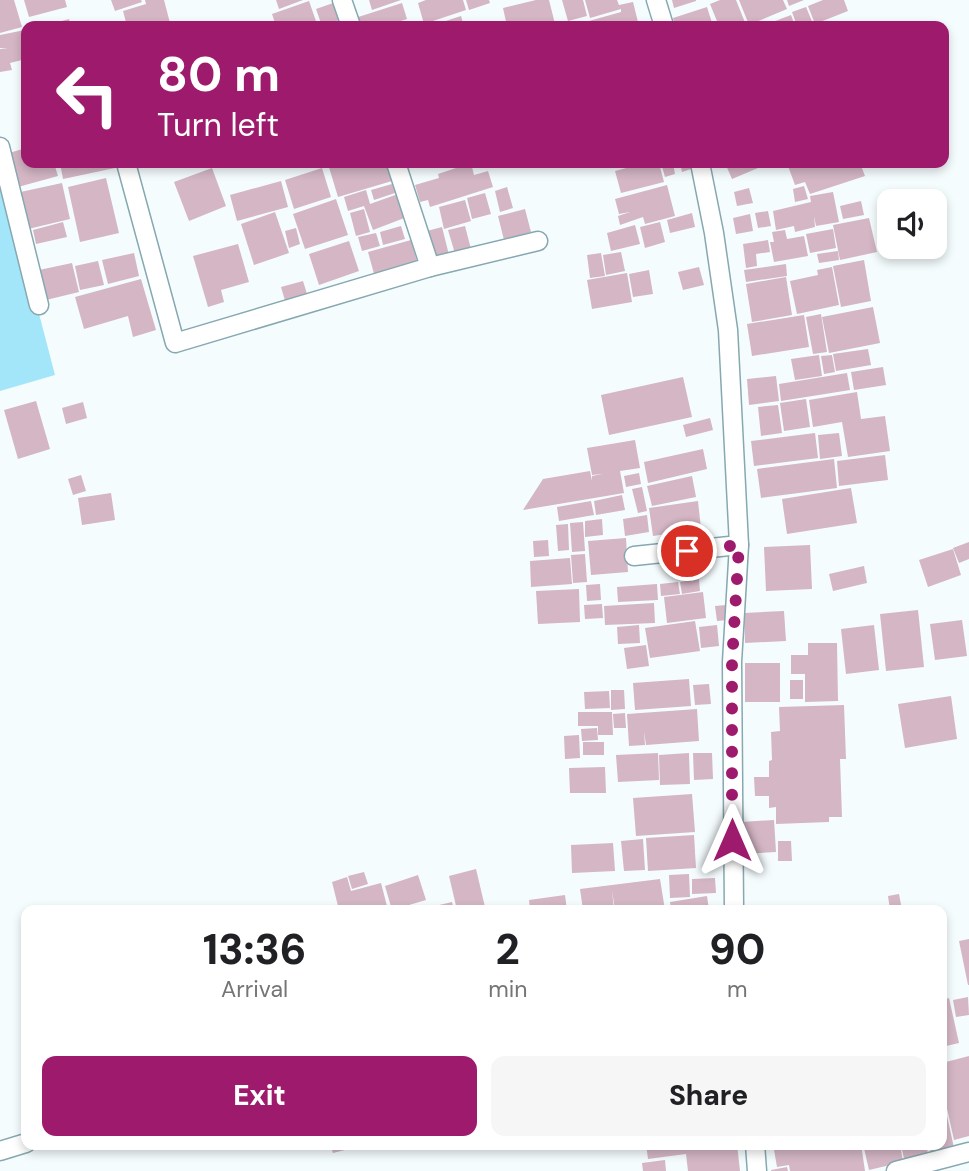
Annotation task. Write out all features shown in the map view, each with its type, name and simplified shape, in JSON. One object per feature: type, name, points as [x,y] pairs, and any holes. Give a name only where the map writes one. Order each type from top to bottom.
[{"type":"street","points":[[342,0],[349,21]]},
{"type":"street","points":[[656,0],[662,21]]},
{"type":"street","points":[[0,147],[39,304]]},
{"type":"street","points":[[127,168],[174,343],[430,267],[538,241]]},
{"type":"street","points":[[398,168],[430,267]]},
{"type":"street","points":[[701,168],[715,233],[728,330],[739,545],[732,662],[734,905]]},
{"type":"street","points":[[634,556],[739,545]]},
{"type":"street","points":[[0,1151],[21,1145]]},
{"type":"street","points":[[755,1150],[757,1171]]},
{"type":"street","points":[[896,1171],[969,1152]]},
{"type":"shaded area","points":[[0,164],[55,375],[0,391]]},
{"type":"building","points":[[0,0],[14,0],[21,27],[0,33]]},
{"type":"building","points":[[24,0],[65,0],[67,7],[29,17]]},
{"type":"building","points":[[111,0],[141,0],[142,2],[115,11]]},
{"type":"building","points":[[145,0],[164,0],[169,21],[126,21],[123,11],[146,4]]},
{"type":"building","points":[[276,0],[303,0],[279,9]]},
{"type":"building","points":[[369,0],[401,0],[372,10]]},
{"type":"building","points":[[426,0],[463,0],[466,10],[433,21],[423,21],[418,3]]},
{"type":"building","points":[[466,0],[489,0],[490,3],[469,10]]},
{"type":"building","points":[[536,0],[549,0],[554,21],[506,21],[503,8]]},
{"type":"building","points":[[562,0],[583,0],[587,16],[568,21]]},
{"type":"building","points":[[585,0],[617,0],[619,5],[633,2],[638,21],[589,21],[621,12],[621,9],[590,18]]},
{"type":"building","points":[[672,0],[696,0],[696,1],[674,8]]},
{"type":"building","points":[[720,0],[736,0],[744,21],[717,21],[710,4]]},
{"type":"building","points":[[739,0],[783,0],[787,9],[758,21],[747,21]]},
{"type":"building","points":[[787,0],[804,0],[789,6]]},
{"type":"building","points":[[823,0],[844,0],[848,11],[823,21],[814,21],[808,6]]},
{"type":"building","points":[[309,1],[316,21],[274,21],[272,14]]},
{"type":"building","points":[[339,1],[345,18],[320,21],[316,9]]},
{"type":"building","points":[[402,3],[407,19],[353,21],[352,19]]},
{"type":"building","points":[[707,7],[711,21],[674,21],[673,18]]},
{"type":"building","points":[[806,7],[812,21],[795,21],[792,12]]},
{"type":"building","points":[[791,15],[793,21],[775,21]]},
{"type":"building","points":[[461,16],[462,21],[446,21]]},
{"type":"building","points":[[21,31],[21,60],[10,63],[12,70],[0,72],[0,49],[8,48],[0,48],[0,35]]},
{"type":"building","points":[[21,149],[21,168],[56,168],[58,176],[18,187],[9,153]]},
{"type":"building","points":[[61,168],[115,168],[63,179]]},
{"type":"building","points":[[212,168],[226,206],[189,221],[174,182]]},
{"type":"building","points":[[322,168],[331,197],[294,209],[285,180]]},
{"type":"building","points":[[329,168],[388,168],[392,181],[338,197]]},
{"type":"building","points":[[456,168],[472,168],[474,175],[488,171],[493,187],[430,207],[428,200],[420,202],[415,185],[439,178],[438,174]]},
{"type":"building","points":[[626,168],[660,168],[664,182],[621,193],[615,171]]},
{"type":"building","points":[[662,168],[674,168],[675,174],[665,177]]},
{"type":"building","points":[[727,168],[758,168],[732,179]]},
{"type":"building","points":[[789,168],[862,168],[865,176],[810,194],[805,182],[795,185]]},
{"type":"building","points":[[106,178],[119,233],[80,242],[68,187]]},
{"type":"building","points":[[281,181],[288,207],[237,221],[230,195]]},
{"type":"building","points":[[62,183],[70,219],[24,230],[16,193]]},
{"type":"building","points":[[392,184],[395,193],[374,200],[371,190]]},
{"type":"building","points":[[667,185],[675,216],[645,224],[643,217],[620,225],[618,216],[630,212],[619,214],[615,199]]},
{"type":"building","points":[[804,186],[808,199],[795,202],[793,189]]},
{"type":"building","points":[[507,187],[513,208],[500,212],[495,191]]},
{"type":"building","points":[[749,188],[753,203],[737,206],[734,192]]},
{"type":"building","points":[[366,190],[370,204],[398,194],[407,217],[373,230],[364,206],[348,211],[344,197]]},
{"type":"building","points":[[833,192],[839,222],[816,226],[814,216],[815,227],[795,232],[794,226],[776,230],[773,211],[811,202],[810,196]]},
{"type":"building","points":[[485,193],[491,214],[472,219],[467,198]]},
{"type":"building","points":[[336,199],[348,235],[305,249],[293,214]]},
{"type":"building","points":[[465,200],[471,221],[444,229],[439,207]]},
{"type":"building","points":[[861,201],[864,215],[843,219],[840,206]]},
{"type":"building","points":[[364,209],[370,232],[356,236],[350,213]]},
{"type":"building","points":[[525,209],[531,232],[504,240],[498,216]]},
{"type":"building","points":[[768,211],[771,226],[758,228],[755,213]]},
{"type":"building","points":[[275,212],[289,253],[254,265],[241,224]]},
{"type":"building","points":[[692,213],[695,227],[670,233],[667,220]]},
{"type":"building","points":[[750,214],[753,231],[736,234],[733,218]]},
{"type":"building","points":[[869,218],[877,252],[840,260],[833,225]]},
{"type":"building","points":[[63,222],[67,237],[36,244],[33,230]]},
{"type":"building","points":[[660,222],[665,242],[645,248],[640,227]]},
{"type":"building","points":[[635,225],[640,244],[611,251],[607,233]]},
{"type":"building","points":[[401,226],[405,239],[383,245],[380,232]]},
{"type":"building","points":[[465,226],[472,253],[456,257],[448,230]]},
{"type":"building","points":[[442,227],[449,255],[430,260],[423,232]]},
{"type":"building","points":[[296,228],[300,244],[289,248],[285,231]]},
{"type":"building","points":[[833,229],[836,248],[810,253],[806,234]]},
{"type":"building","points":[[785,230],[787,239],[804,236],[808,256],[774,262],[770,242],[774,242],[772,232]]},
{"type":"building","points":[[376,233],[380,246],[362,251],[358,237]]},
{"type":"building","points":[[411,240],[419,269],[376,281],[368,252]]},
{"type":"building","points":[[768,240],[770,252],[756,254],[757,266],[746,268],[743,244]]},
{"type":"building","points":[[349,241],[359,271],[319,285],[309,254]]},
{"type":"building","points":[[238,244],[249,282],[221,290],[224,302],[208,307],[193,256]]},
{"type":"building","points":[[838,251],[839,260],[819,263],[817,254]]},
{"type":"building","points":[[621,252],[625,271],[606,275],[603,255]]},
{"type":"building","points":[[134,253],[139,276],[108,284],[102,260]]},
{"type":"building","points":[[601,253],[605,276],[590,278],[587,255]]},
{"type":"building","points":[[864,260],[871,301],[841,307],[833,266]]},
{"type":"building","points":[[98,261],[104,285],[80,290],[75,266]]},
{"type":"building","points":[[72,263],[79,292],[46,300],[39,270]]},
{"type":"building","points":[[786,264],[787,276],[746,282],[744,270]]},
{"type":"building","points":[[699,267],[704,285],[683,290],[678,272]]},
{"type":"building","points":[[832,267],[839,305],[797,314],[790,281],[818,275],[817,270]]},
{"type":"building","points":[[649,270],[653,294],[633,297],[629,274]]},
{"type":"building","points":[[627,273],[632,302],[592,309],[587,280]]},
{"type":"building","points":[[786,277],[792,315],[752,322],[746,284]]},
{"type":"building","points":[[141,279],[156,330],[133,337],[128,316],[84,329],[75,297]]},
{"type":"building","points":[[303,281],[308,297],[286,304],[281,287]]},
{"type":"building","points":[[873,307],[880,343],[829,353],[822,317]]},
{"type":"building","points":[[821,314],[827,352],[813,354],[806,317]]},
{"type":"building","points":[[804,315],[809,347],[752,356],[747,324]]},
{"type":"building","points":[[868,349],[871,365],[836,371],[833,354]]},
{"type":"building","points":[[819,355],[822,376],[795,380],[791,359]]},
{"type":"building","points":[[832,355],[835,372],[824,374],[821,356]]},
{"type":"building","points":[[883,367],[886,385],[854,390],[851,372]]},
{"type":"building","points":[[847,373],[850,390],[781,401],[779,384]]},
{"type":"building","points":[[776,376],[779,401],[749,405],[747,379]]},
{"type":"building","points":[[683,377],[692,417],[609,435],[601,395]]},
{"type":"building","points":[[857,392],[861,419],[885,416],[890,451],[848,457],[842,422],[813,427],[809,400]]},
{"type":"building","points":[[806,399],[810,427],[784,431],[780,403]]},
{"type":"building","points":[[36,401],[50,449],[18,459],[4,410]]},
{"type":"building","points":[[83,402],[87,418],[66,424],[62,408]]},
{"type":"building","points":[[778,405],[782,433],[761,436],[758,407]]},
{"type":"building","points":[[710,418],[713,430],[686,437],[683,425]]},
{"type":"building","points":[[815,433],[818,458],[754,466],[751,441]]},
{"type":"building","points":[[839,433],[842,456],[820,459],[818,435]]},
{"type":"building","points":[[635,440],[640,468],[620,471],[624,493],[523,510],[543,479],[590,471],[592,481],[592,476],[602,474],[592,475],[587,448]]},
{"type":"building","points":[[703,449],[707,469],[648,483],[644,462]]},
{"type":"building","points":[[885,455],[888,480],[839,486],[837,461]]},
{"type":"building","points":[[834,459],[837,488],[761,498],[757,469]]},
{"type":"building","points":[[639,473],[641,484],[626,487],[624,476]]},
{"type":"building","points":[[81,475],[86,491],[73,495],[68,479]]},
{"type":"building","points":[[692,476],[696,497],[652,506],[647,486]]},
{"type":"building","points":[[642,487],[647,511],[638,513],[632,489]]},
{"type":"building","points":[[851,488],[857,523],[787,534],[782,499]]},
{"type":"building","points":[[111,493],[115,520],[82,525],[78,498]]},
{"type":"building","points":[[622,495],[625,510],[596,515],[594,501]]},
{"type":"building","points":[[591,501],[594,515],[559,521],[557,507]]},
{"type":"building","points":[[698,501],[701,529],[653,536],[649,508]]},
{"type":"building","points":[[647,515],[649,532],[625,536],[623,519]]},
{"type":"building","points":[[602,519],[603,535],[585,537],[585,521]]},
{"type":"building","points":[[583,522],[585,551],[572,552],[570,523]]},
{"type":"building","points":[[568,524],[569,550],[558,551],[556,525]]},
{"type":"building","points":[[626,538],[628,572],[591,575],[588,541]]},
{"type":"building","points":[[548,540],[549,556],[534,557],[533,541]]},
{"type":"building","points":[[969,542],[969,559],[959,563],[953,548]]},
{"type":"building","points":[[810,545],[812,589],[766,591],[764,547]]},
{"type":"building","points":[[953,549],[961,575],[928,587],[919,560]]},
{"type":"building","points":[[585,554],[587,582],[573,583],[571,555]]},
{"type":"building","points":[[698,556],[700,575],[676,578],[673,559]]},
{"type":"building","points":[[570,558],[572,584],[531,587],[530,561]]},
{"type":"building","points":[[864,566],[867,583],[833,591],[829,574]]},
{"type":"building","points":[[699,579],[700,591],[682,594],[680,582]]},
{"type":"building","points":[[678,582],[680,594],[661,596],[660,584]]},
{"type":"building","points":[[600,584],[601,600],[587,601],[586,585]]},
{"type":"building","points":[[657,584],[658,600],[618,602],[617,587]]},
{"type":"building","points":[[579,589],[580,622],[538,624],[536,591]]},
{"type":"building","points":[[703,592],[706,618],[667,623],[664,597]]},
{"type":"building","points":[[654,603],[655,623],[605,625],[604,606]]},
{"type":"building","points":[[602,604],[603,618],[585,619],[584,605]]},
{"type":"building","points":[[726,605],[728,620],[717,621],[715,606]]},
{"type":"building","points":[[918,610],[924,667],[886,671],[880,614]]},
{"type":"building","points":[[784,611],[786,641],[745,643],[744,613]]},
{"type":"building","points":[[962,620],[967,656],[935,660],[930,624]]},
{"type":"building","points":[[695,621],[700,651],[650,658],[645,628]]},
{"type":"building","points":[[639,625],[640,643],[618,644],[617,627]]},
{"type":"building","points":[[717,625],[719,646],[701,648],[699,627]]},
{"type":"building","points":[[874,625],[879,670],[846,674],[841,629]]},
{"type":"building","points":[[808,643],[837,643],[838,701],[805,702],[805,674],[791,674],[791,655],[808,655]]},
{"type":"building","points":[[646,645],[649,666],[627,669],[624,648]]},
{"type":"building","points":[[745,663],[780,663],[780,702],[745,702]]},
{"type":"building","points":[[689,679],[691,706],[635,710],[633,683]]},
{"type":"building","points":[[790,680],[803,680],[803,699],[790,699]]},
{"type":"building","points":[[709,684],[711,704],[695,705],[693,685]]},
{"type":"building","points":[[611,690],[624,690],[625,709],[611,710]]},
{"type":"building","points":[[609,691],[610,708],[585,709],[584,692]]},
{"type":"building","points":[[951,696],[957,739],[905,748],[898,704]]},
{"type":"building","points":[[844,705],[846,759],[840,759],[842,817],[829,817],[829,822],[776,824],[776,807],[769,808],[769,796],[755,796],[754,777],[769,777],[769,761],[772,760],[771,732],[780,731],[779,707]]},
{"type":"building","points":[[697,709],[699,741],[646,745],[644,731],[645,745],[629,746],[627,714]]},
{"type":"building","points":[[578,712],[612,712],[613,735],[598,735],[598,726],[578,726]]},
{"type":"building","points":[[625,713],[626,728],[614,728],[613,714]]},
{"type":"building","points":[[597,728],[598,740],[582,741],[581,729]]},
{"type":"building","points":[[579,735],[580,758],[565,759],[564,736]]},
{"type":"building","points":[[583,742],[604,742],[604,755],[583,755]]},
{"type":"building","points":[[658,753],[659,780],[618,782],[616,755]]},
{"type":"building","points":[[689,753],[690,784],[660,785],[659,755]]},
{"type":"building","points":[[693,753],[712,753],[713,779],[694,780]]},
{"type":"building","points":[[605,767],[606,793],[570,793],[569,768]]},
{"type":"building","points":[[692,794],[695,832],[636,836],[633,798]]},
{"type":"building","points":[[774,820],[776,852],[743,854],[741,822]]},
{"type":"building","points":[[694,835],[696,868],[648,871],[646,838]]},
{"type":"building","points":[[643,839],[645,870],[624,871],[621,841]]},
{"type":"building","points":[[778,841],[791,841],[792,861],[778,861]]},
{"type":"building","points":[[613,843],[615,871],[572,873],[571,845]]},
{"type":"building","points":[[476,869],[485,905],[456,905],[449,876]]},
{"type":"building","points":[[364,872],[368,884],[352,889],[348,876]]},
{"type":"building","points":[[689,874],[690,897],[670,898],[669,875]]},
{"type":"building","points":[[418,875],[426,900],[409,905],[391,905],[385,886]]},
{"type":"building","points":[[347,877],[351,891],[381,883],[387,905],[338,905],[332,882]]},
{"type":"building","points":[[715,878],[716,893],[692,894],[692,879]]},
{"type":"building","points":[[660,879],[664,905],[614,905],[612,890],[614,905],[582,905],[580,889]]},
{"type":"building","points":[[899,894],[901,905],[889,905],[888,896]]},
{"type":"building","points":[[565,895],[566,905],[530,905],[529,900]]},
{"type":"building","points":[[707,896],[708,905],[670,905],[670,902]]},
{"type":"building","points":[[969,939],[969,985],[968,985],[959,941]]},
{"type":"building","points":[[968,997],[969,1015],[956,1017],[953,1000]]},
{"type":"building","points":[[947,999],[959,1043],[947,1046]]},
{"type":"building","points":[[969,1056],[969,1136],[954,1140],[947,1108],[947,1062]]},
{"type":"building","points":[[947,1116],[954,1148],[947,1150]]},
{"type":"building","points":[[647,1150],[738,1150],[740,1171],[688,1171],[686,1154],[648,1159]]},
{"type":"building","points":[[774,1150],[862,1150],[865,1171],[790,1171],[789,1165],[777,1167]]},
{"type":"building","points":[[864,1150],[901,1150],[903,1162],[869,1170]]},
{"type":"building","points":[[902,1150],[927,1150],[928,1154],[904,1159]]},
{"type":"building","points":[[665,1160],[666,1171],[643,1171],[642,1163]]},
{"type":"building","points":[[787,1167],[788,1171],[771,1171],[771,1170]]},
{"type":"route","points":[[687,551],[739,545],[732,662],[732,840]]}]
